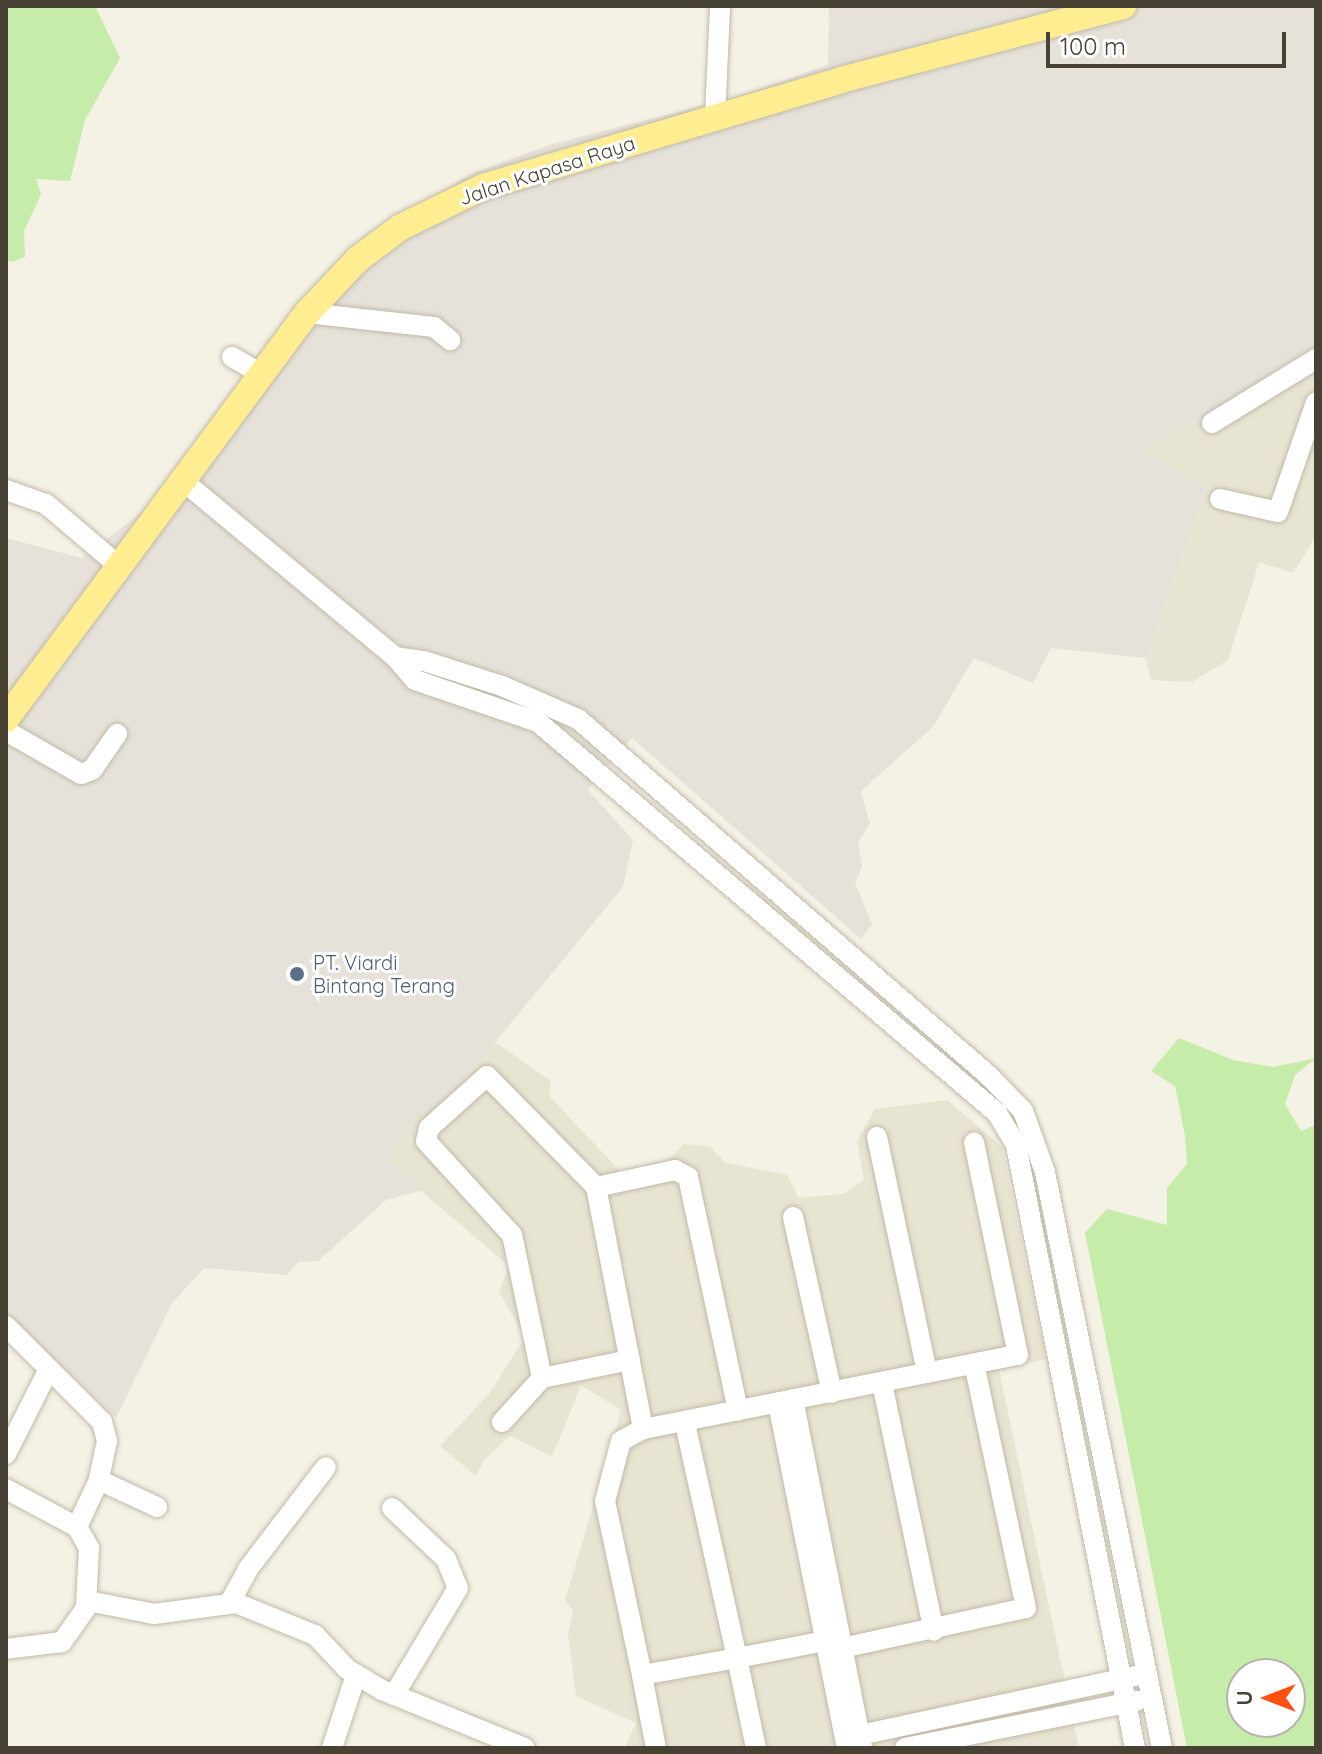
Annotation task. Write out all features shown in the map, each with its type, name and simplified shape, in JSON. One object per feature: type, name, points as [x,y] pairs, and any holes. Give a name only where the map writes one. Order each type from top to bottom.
[{"type":"main road","name":"Jalan Kapasa Raya","points":[[6,719],[307,313],[358,259],[422,214],[483,187],[715,118],[1123,6]]},
{"type":"street","points":[[715,118],[720,6]]},
{"type":"street","points":[[307,313],[434,327],[450,340]]},
{"type":"street","points":[[232,357],[262,374]]},
{"type":"street","points":[[1212,423],[1316,359]]},
{"type":"street","points":[[1220,499],[1278,512],[1316,402]]},
{"type":"street","points":[[182,480],[395,657],[415,680],[538,722],[997,1113],[1016,1145],[1135,1748]]},
{"type":"street","points":[[6,490],[46,504],[118,565]]},
{"type":"street","points":[[395,657],[424,661],[502,686],[578,719],[988,1075],[1023,1111],[1045,1172],[1162,1748]]},
{"type":"street","points":[[6,731],[81,774],[92,770],[117,734]]},
{"type":"street","points":[[542,1378],[512,1235],[430,1149],[426,1134],[479,1078],[487,1076],[596,1187],[643,1429]]},
{"type":"street","points":[[877,1137],[927,1373]]},
{"type":"street","points":[[656,1748],[605,1501],[621,1441],[643,1429],[1018,1355],[974,1142]]},
{"type":"street","points":[[596,1187],[675,1170],[688,1177],[738,1411]]},
{"type":"street","points":[[793,1217],[832,1393]]},
{"type":"street","points":[[6,1326],[107,1430],[99,1480],[77,1527]]},
{"type":"street","points":[[502,1422],[542,1378],[630,1360]]},
{"type":"street","points":[[642,1675],[737,1658],[934,1631],[1026,1608],[974,1364]]},
{"type":"street","points":[[6,1454],[48,1371]]},
{"type":"street","points":[[882,1383],[934,1631]]},
{"type":"street","points":[[786,1401],[854,1742],[1147,1673]]},
{"type":"street","points":[[685,1423],[756,1748]]},
{"type":"street","points":[[230,1602],[248,1569],[326,1467]]},
{"type":"street","points":[[99,1480],[157,1507]]},
{"type":"street","points":[[6,1489],[77,1527],[89,1548],[87,1605],[62,1642],[6,1649]]},
{"type":"street","points":[[392,1508],[446,1559],[458,1588],[394,1695]]},
{"type":"street","points":[[87,1605],[154,1614],[230,1602],[315,1635],[356,1675],[394,1695],[525,1748]]},
{"type":"street","points":[[332,1748],[356,1675]]},
{"type":"street","points":[[905,1748],[1126,1702],[1153,1700]]},
{"type":"shaded area","points":[[829,6],[1316,6],[1316,355],[1143,450],[1206,488],[1146,658],[1051,648],[1033,683],[974,658],[933,727],[861,791],[870,824],[858,842],[862,867],[855,883],[872,924],[861,939],[632,738],[588,790],[633,840],[623,887],[436,1114],[418,1113],[386,1161],[423,1190],[386,1200],[318,1261],[298,1262],[287,1275],[204,1268],[172,1303],[116,1418],[6,1313],[6,538],[82,558],[155,502],[363,239],[470,174],[552,144],[740,96],[828,65]]},
{"type":"shaded area","points":[[1316,355],[1316,536],[1293,573],[1259,562],[1228,660],[1192,682],[1151,680],[1146,658],[1206,488],[1142,450]]},
{"type":"shaded area","points":[[495,1042],[551,1081],[549,1096],[620,1171],[667,1161],[684,1144],[710,1147],[726,1163],[787,1175],[799,1198],[843,1194],[864,1180],[857,1141],[875,1109],[947,1100],[1002,1147],[1046,1359],[999,1370],[1079,1748],[625,1748],[636,1723],[576,1696],[568,1633],[573,1610],[565,1601],[621,1410],[581,1385],[552,1457],[510,1436],[484,1460],[476,1476],[440,1446],[489,1394],[525,1337],[499,1292],[509,1266],[386,1161],[418,1112],[436,1114]]},
{"type":"green space","points":[[6,6],[95,6],[120,58],[85,120],[70,181],[36,179],[41,194],[24,231],[25,257],[12,262],[6,259]]},
{"type":"green space","points":[[1179,1038],[1233,1060],[1274,1067],[1316,1058],[1295,1075],[1285,1104],[1301,1131],[1316,1125],[1316,1748],[1187,1748],[1085,1233],[1107,1209],[1167,1225],[1167,1188],[1187,1164],[1175,1086],[1151,1071]]},
{"type":"place","name":"PT. Viardi Bintang Terang","points":[[297,974]]}]
